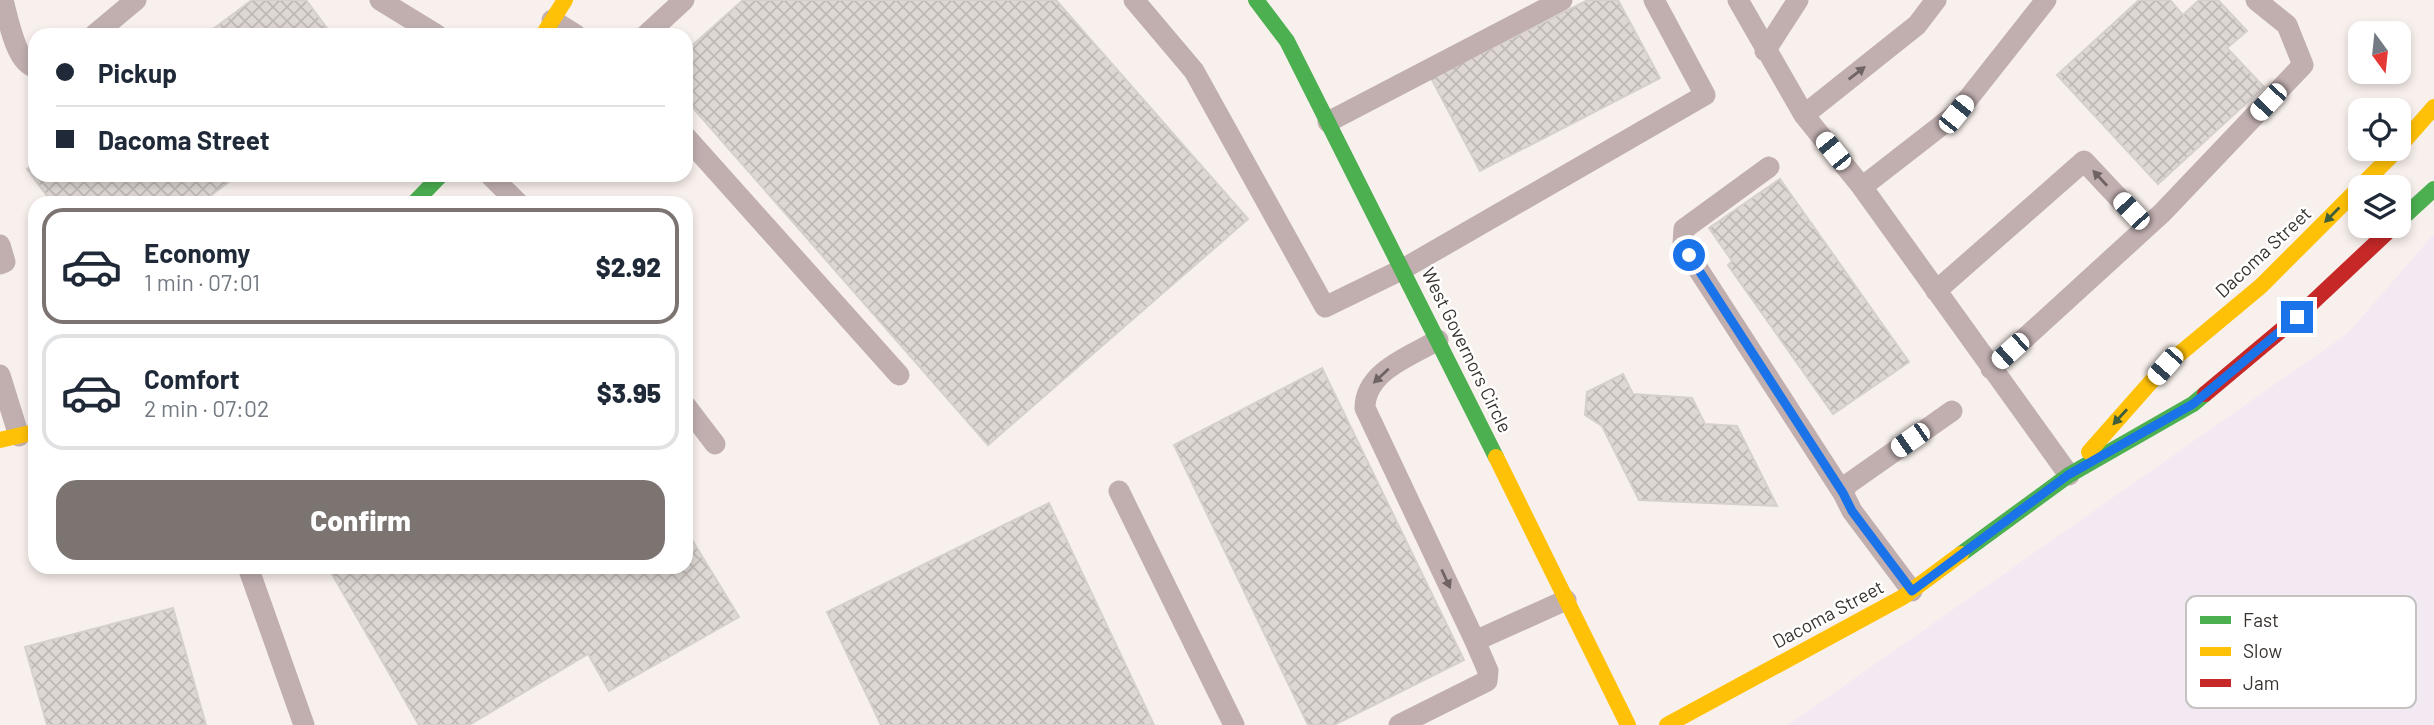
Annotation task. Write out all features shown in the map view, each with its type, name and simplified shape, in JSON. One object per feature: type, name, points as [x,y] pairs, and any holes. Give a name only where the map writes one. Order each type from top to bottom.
[{"type":"main road","points":[[548,28],[565,0]]},
{"type":"main road","name":"West Governors Circle","points":[[1256,0],[1287,41],[1628,725]]},
{"type":"main road","name":"Dacoma Street","points":[[2411,138],[2434,107]]},
{"type":"main road","name":"Dacoma Street","points":[[2068,475],[2165,366],[2261,286],[2390,161]]},
{"type":"main road","points":[[421,196],[434,182]]},
{"type":"main road","points":[[2411,210],[2434,188]]},
{"type":"main road","name":"Dacoma Street","points":[[1667,725],[1912,591],[2068,475],[2193,404],[2297,317],[2382,238]]},
{"type":"lane","points":[[2,0],[19,52],[28,66]]},
{"type":"lane","points":[[102,28],[136,0]]},
{"type":"lane","points":[[380,0],[425,28]]},
{"type":"lane","points":[[654,28],[684,0]]},
{"type":"lane","points":[[1134,0],[1194,71],[1325,307],[1403,269],[1706,95],[1654,0]]},
{"type":"lane","points":[[1328,121],[1562,0]]},
{"type":"lane","points":[[1738,0],[1804,115],[1862,187],[2068,475]]},
{"type":"lane","points":[[1765,51],[1798,0]]},
{"type":"lane","points":[[1804,115],[1917,25],[1936,0]]},
{"type":"lane","points":[[1862,187],[1956,114],[2046,0]]},
{"type":"lane","points":[[1991,369],[2146,227],[2303,65],[2287,25],[2256,0]]},
{"type":"lane","points":[[693,145],[899,375]]},
{"type":"lane","points":[[1936,291],[2084,161],[2146,227]]},
{"type":"lane","points":[[1769,167],[1684,229],[1683,243],[1852,511],[1912,591]]},
{"type":"lane","points":[[497,182],[511,196]]},
{"type":"lane","points":[[0,245],[5,262],[0,264]]},
{"type":"lane","points":[[1398,725],[1488,681],[1488,671],[1366,408],[1365,395],[1379,374],[1438,340]]},
{"type":"lane","points":[[0,375],[18,436]]},
{"type":"lane","points":[[1843,493],[1848,484],[1952,411]]},
{"type":"lane","points":[[693,415],[715,444]]},
{"type":"lane","points":[[1119,491],[1234,725]]},
{"type":"lane","points":[[250,574],[304,725]]},
{"type":"lane","points":[[1475,642],[1566,600]]},
{"type":"shaded area","points":[[2434,234],[2434,725],[1788,725],[2348,333]]},
{"type":"building","points":[[252,0],[306,0],[327,28],[214,28]]},
{"type":"building","points":[[743,0],[1056,0],[1248,219],[988,445],[693,108],[693,45]]},
{"type":"building","points":[[1588,0],[1618,0],[1660,78],[1480,171],[1431,78]]},
{"type":"building","points":[[2139,0],[2170,0],[2183,15],[2199,0],[2218,0],[2247,31],[2227,48],[2264,87],[2158,184],[2057,75]]},
{"type":"building","points":[[1780,179],[1909,362],[1833,414],[1728,265],[1732,261],[1709,228]]},
{"type":"building","points":[[37,182],[229,182],[210,196],[47,196]]},
{"type":"building","points":[[1322,368],[1464,660],[1334,725],[1308,725],[1174,445]]},
{"type":"building","points":[[1623,374],[1633,394],[1692,398],[1705,424],[1737,426],[1777,506],[1639,500],[1602,426],[1585,415],[1587,392]]},
{"type":"building","points":[[1049,503],[1154,725],[881,725],[827,612]]},
{"type":"building","points":[[693,541],[739,617],[609,691],[588,654],[469,725],[419,725],[332,574],[693,574]]},
{"type":"building","points":[[173,608],[206,725],[47,725],[25,647]]},
{"type":"traffic: fast","points":[[1256,0],[1287,41],[1496,457]]},
{"type":"traffic: fast","points":[[421,196],[434,182]]},
{"type":"traffic: fast","points":[[2411,210],[2434,189]]},
{"type":"traffic: fast","points":[[1961,554],[2069,475],[2193,404],[2205,394]]},
{"type":"traffic: slow","points":[[547,28],[565,0]]},
{"type":"traffic: slow","points":[[2411,133],[2434,107]]},
{"type":"traffic: slow","points":[[2089,452],[2165,366],[2261,286],[2386,161]]},
{"type":"traffic: slow","points":[[0,440],[28,434]]},
{"type":"traffic: slow","points":[[1496,457],[1628,725]]},
{"type":"traffic: slow","points":[[1667,725],[1903,597],[1961,554]]},
{"type":"traffic: jam","points":[[2205,394],[2297,317],[2381,238]]},
{"type":"route","points":[[1689,255],[1852,511],[1912,591],[2068,475],[2193,404],[2297,317]]}]
